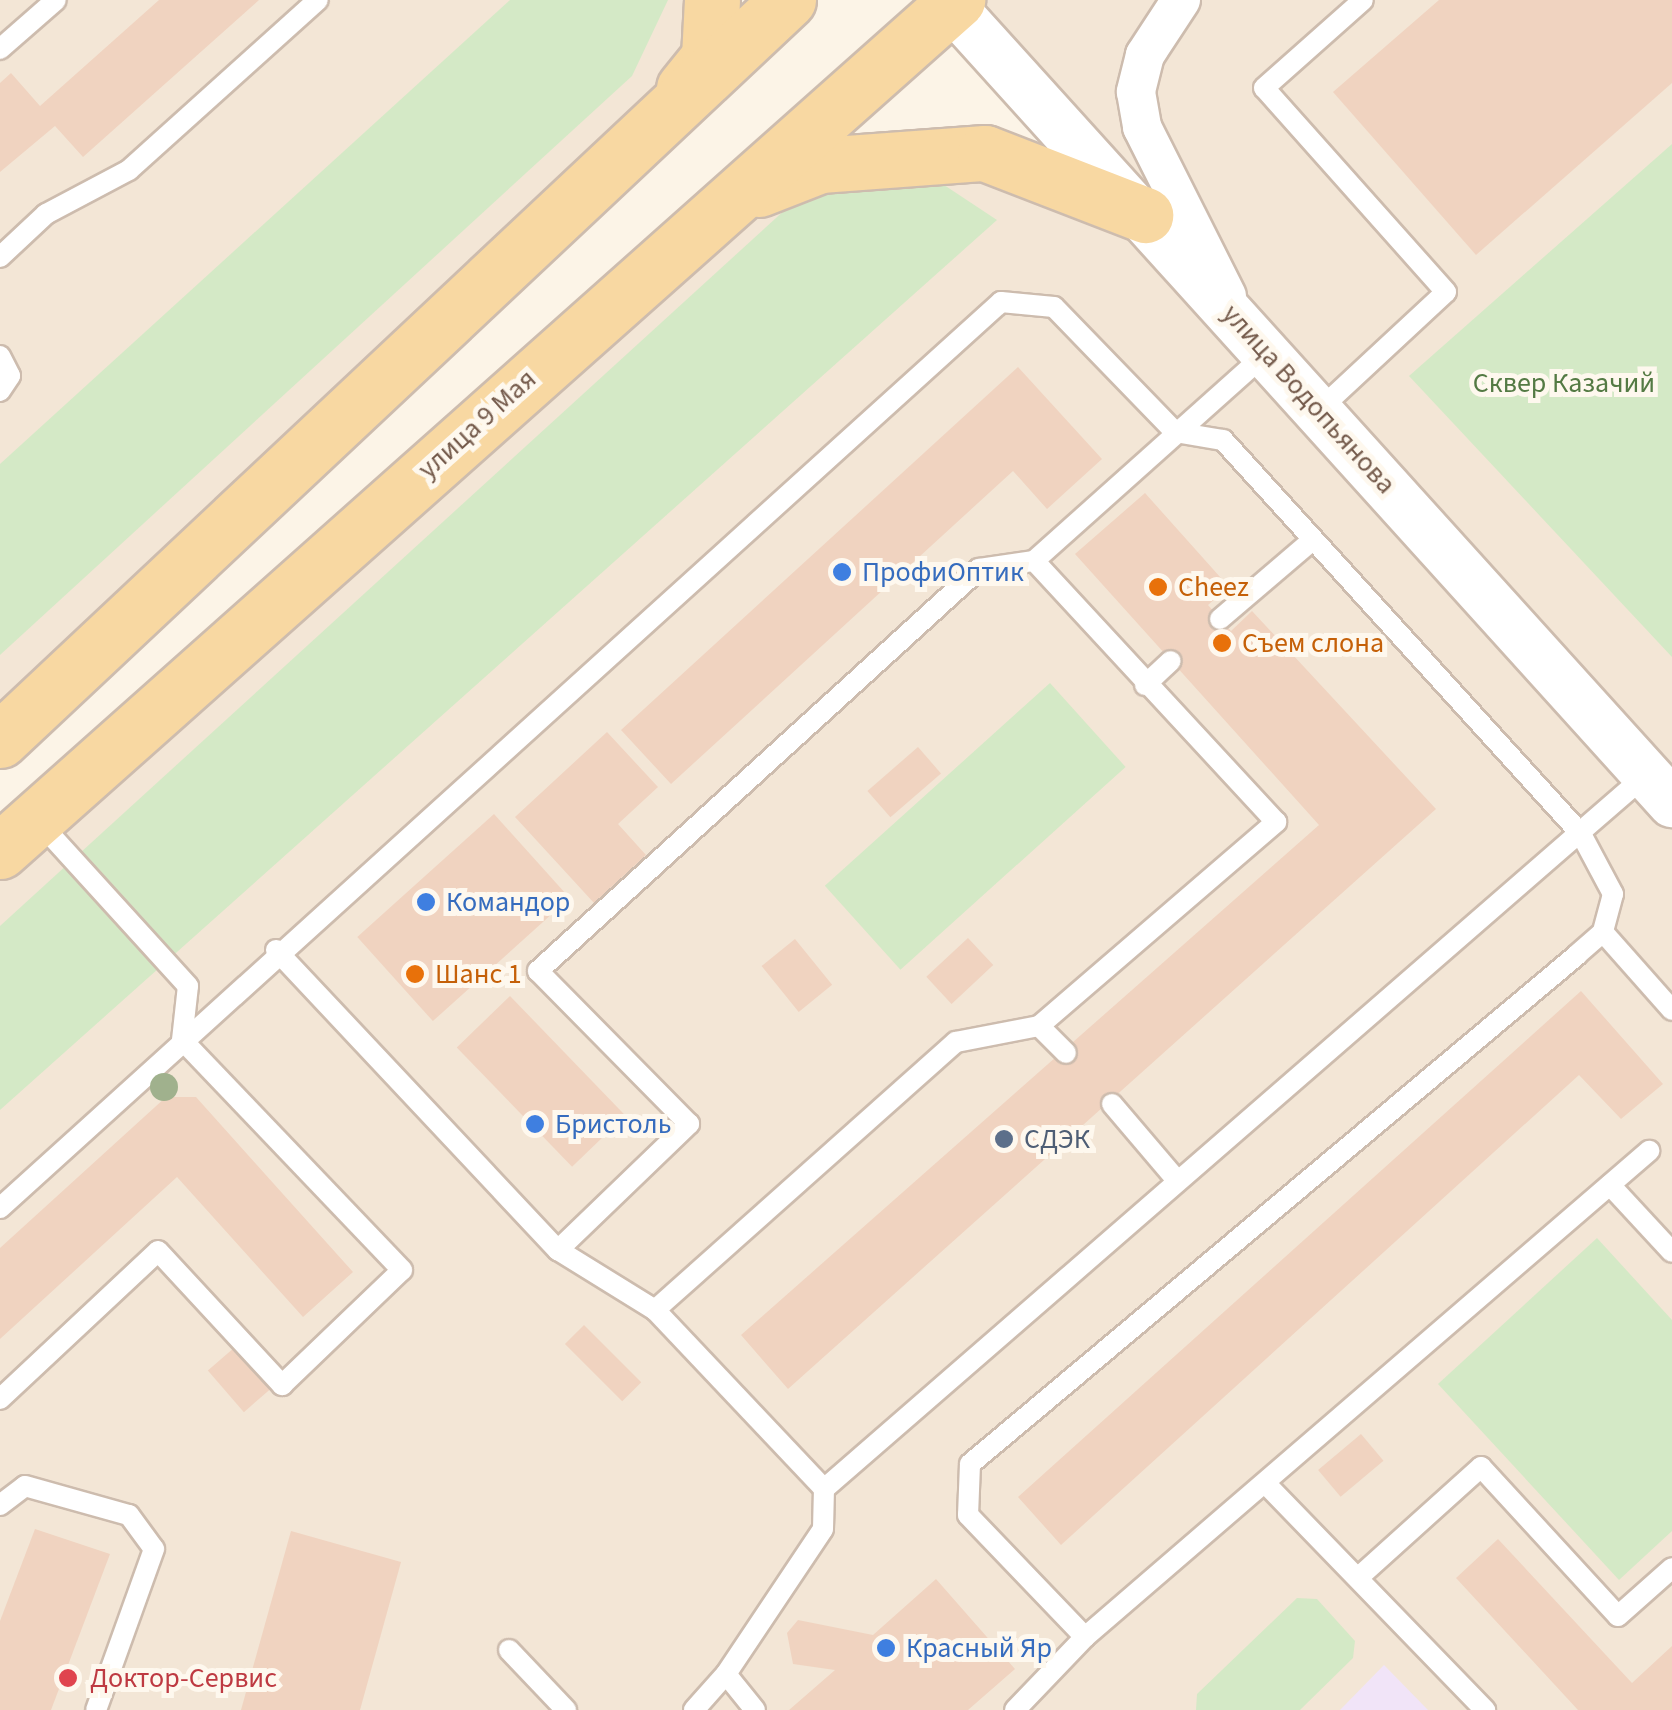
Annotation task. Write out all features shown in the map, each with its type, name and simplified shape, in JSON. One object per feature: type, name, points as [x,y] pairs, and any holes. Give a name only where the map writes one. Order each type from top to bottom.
[{"type":"main road","points":[[636,149],[709,57],[712,0]]},
{"type":"main road","points":[[0,740],[636,149],[788,0]]},
{"type":"main road","name":"улица 9 Мая","points":[[18,835],[951,2]]},
{"type":"main road","points":[[724,203],[820,165],[985,153],[1145,216]]},
{"type":"street","points":[[1181,0],[1145,56],[1136,92],[1142,127],[1253,337]]},
{"type":"street","name":"улица Водопьянова","points":[[951,2],[1665,794]]},
{"type":"lane","points":[[0,49],[56,0]]},
{"type":"lane","points":[[0,257],[46,214],[130,170],[318,0]]},
{"type":"lane","points":[[1319,410],[1446,292],[1264,88],[1363,0]]},
{"type":"lane","points":[[0,1208],[276,950],[1001,302],[1054,307],[1175,432],[1222,440],[1310,542],[1581,834],[1613,894],[1603,932],[970,1464],[968,1516],[1085,1637]]},
{"type":"lane","points":[[558,1250],[689,1124],[538,971],[979,569],[1034,561],[1175,432],[1253,337]]},
{"type":"lane","points":[[0,356],[10,376],[0,391]]},
{"type":"lane","points":[[1220,619],[1310,542]]},
{"type":"lane","points":[[655,1310],[956,1042],[1039,1026],[1276,822],[1034,561]]},
{"type":"lane","points":[[1146,685],[1171,661]]},
{"type":"lane","points":[[824,1490],[1175,1178],[1581,834],[1665,794]]},
{"type":"lane","points":[[18,835],[188,986],[182,1040]]},
{"type":"lane","points":[[1603,932],[1672,1010]]},
{"type":"lane","points":[[276,950],[558,1250],[655,1310],[824,1490],[824,1529],[726,1674],[694,1710]]},
{"type":"lane","points":[[1039,1026],[1066,1053]]},
{"type":"lane","points":[[0,1400],[158,1250],[282,1385],[402,1270],[182,1040]]},
{"type":"lane","points":[[1112,1104],[1175,1178]]},
{"type":"lane","points":[[1015,1710],[1085,1637],[1649,1151]]},
{"type":"lane","points":[[1610,1185],[1672,1252]]},
{"type":"lane","points":[[1360,1576],[1481,1467],[1618,1616],[1672,1568]]},
{"type":"lane","points":[[1266,1484],[1360,1576],[1485,1710]]},
{"type":"lane","points":[[0,1506],[26,1486],[112,1510],[129,1516],[154,1549],[96,1710]]},
{"type":"lane","points":[[509,1650],[566,1710]]},
{"type":"lane","points":[[726,1674],[755,1710]]},
{"type":"shaded area","points":[[0,0],[712,0],[709,57],[0,740]]},
{"type":"shaded area","points":[[957,0],[1672,0],[1672,1710],[0,1710],[0,851],[724,203],[881,156],[1143,214]]},
{"type":"shaded area","points":[[1384,1665],[1428,1710],[1340,1710]]},
{"type":"green space","points":[[510,0],[668,0],[632,76],[0,655],[0,464]]},
{"type":"green space","name":"Сквер Казачий","points":[[1672,144],[1672,657],[1409,376]]},
{"type":"green space","points":[[935,179],[997,220],[0,1110],[0,926],[810,187]]},
{"type":"green space","points":[[1050,683],[1126,767],[900,970],[825,886]]},
{"type":"green space","points":[[1597,1238],[1672,1320],[1672,1531],[1619,1580],[1438,1384]]},
{"type":"green space","points":[[1297,1598],[1317,1599],[1355,1641],[1353,1658],[1300,1710],[1196,1710],[1197,1694]]},
{"type":"building","points":[[159,0],[259,0],[83,157],[55,126],[0,172],[0,83],[11,73],[40,106]]},
{"type":"building","points":[[1439,0],[1672,0],[1672,83],[1476,255],[1333,92]]},
{"type":"building","points":[[1018,367],[1102,459],[1047,509],[1013,471],[671,784],[621,730]]},
{"type":"building","points":[[1145,493],[1229,587],[1208,605],[1231,631],[1252,611],[1436,809],[788,1389],[741,1335],[1319,825],[1075,554]]},
{"type":"building","points":[[607,732],[658,787],[618,824],[646,855],[594,903],[515,817]]},
{"type":"building","points":[[918,747],[941,773],[890,817],[867,791]]},
{"type":"building","points":[[494,814],[570,898],[433,1021],[357,937]]},
{"type":"building","points":[[968,938],[993,965],[952,1004],[926,977]]},
{"type":"building","points":[[795,939],[832,985],[799,1012],[762,966]]},
{"type":"building","points":[[1581,991],[1663,1084],[1621,1119],[1579,1075],[1061,1545],[1018,1497]]},
{"type":"building","points":[[510,996],[625,1115],[572,1167],[457,1047]]},
{"type":"building","points":[[166,1097],[196,1097],[353,1272],[303,1317],[177,1177],[0,1339],[0,1248]]},
{"type":"building","points":[[584,1325],[641,1382],[622,1401],[565,1344]]},
{"type":"building","points":[[235,1347],[271,1389],[244,1412],[208,1371]]},
{"type":"building","points":[[1361,1434],[1383,1461],[1341,1497],[1318,1470]]},
{"type":"building","points":[[35,1529],[110,1554],[51,1710],[0,1710],[0,1621]]},
{"type":"building","points":[[291,1531],[401,1562],[360,1710],[241,1710]]},
{"type":"building","points":[[1498,1539],[1632,1683],[1672,1646],[1672,1710],[1578,1710],[1456,1578]]},
{"type":"building","points":[[936,1579],[1015,1669],[968,1710],[789,1710],[835,1670],[793,1664],[787,1633],[798,1620],[873,1635]]},
{"type":"place","name":"ПрофиОптик","points":[[842,572]]},
{"type":"place","name":"Cheez","points":[[1158,587]]},
{"type":"place","name":"Съем слона","points":[[1222,643]]},
{"type":"place","name":"Командор","points":[[426,902]]},
{"type":"place","name":"Шанс 1","points":[[415,974]]},
{"type":"place","name":"Бристоль","points":[[535,1124]]},
{"type":"place","name":"СДЭК","points":[[1004,1139]]},
{"type":"place","name":"Красный Яр","points":[[886,1648]]},
{"type":"place","name":"Доктор-Сервис","points":[[68,1678]]}]
